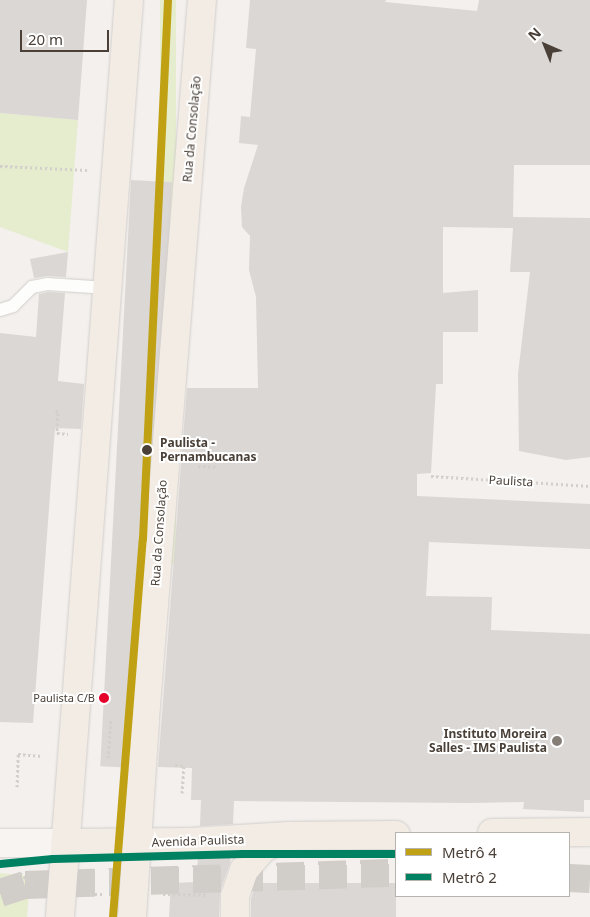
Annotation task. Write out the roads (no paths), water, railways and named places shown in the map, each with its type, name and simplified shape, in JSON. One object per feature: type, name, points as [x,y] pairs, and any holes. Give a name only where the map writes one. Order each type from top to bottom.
[{"type":"main road","points":[[61,906],[129,0]]},
{"type":"main road","name":"Rua da Consolação","points":[[132,917],[146,709],[202,0]]},
{"type":"main road","points":[[570,832],[590,832]]},
{"type":"main road","name":"Avenida Paulista","points":[[0,843],[137,843],[289,836],[395,835]]},
{"type":"main road","points":[[235,917],[235,896],[244,870],[263,848],[289,836]]},
{"type":"lane","points":[[0,310],[13,306],[32,287],[47,284],[108,288]]},
{"type":"tunnel","points":[[0,893],[25,885],[395,873]]},
{"type":"tunnel","points":[[570,878],[590,879]]},
{"type":"metro line","name":"4","points":[[113,917],[143,539],[168,0]]},
{"type":"metro line","name":"2","points":[[0,864],[53,859],[243,854],[395,854]]},
{"type":"place","name":"Paulista - Pernambucanas","points":[[147,450]]},
{"type":"place","name":"Paulista C/B","points":[[104,698]]},
{"type":"place","name":"Instituto Moreira Salles - IMS Paulista","points":[[557,741]]}]
